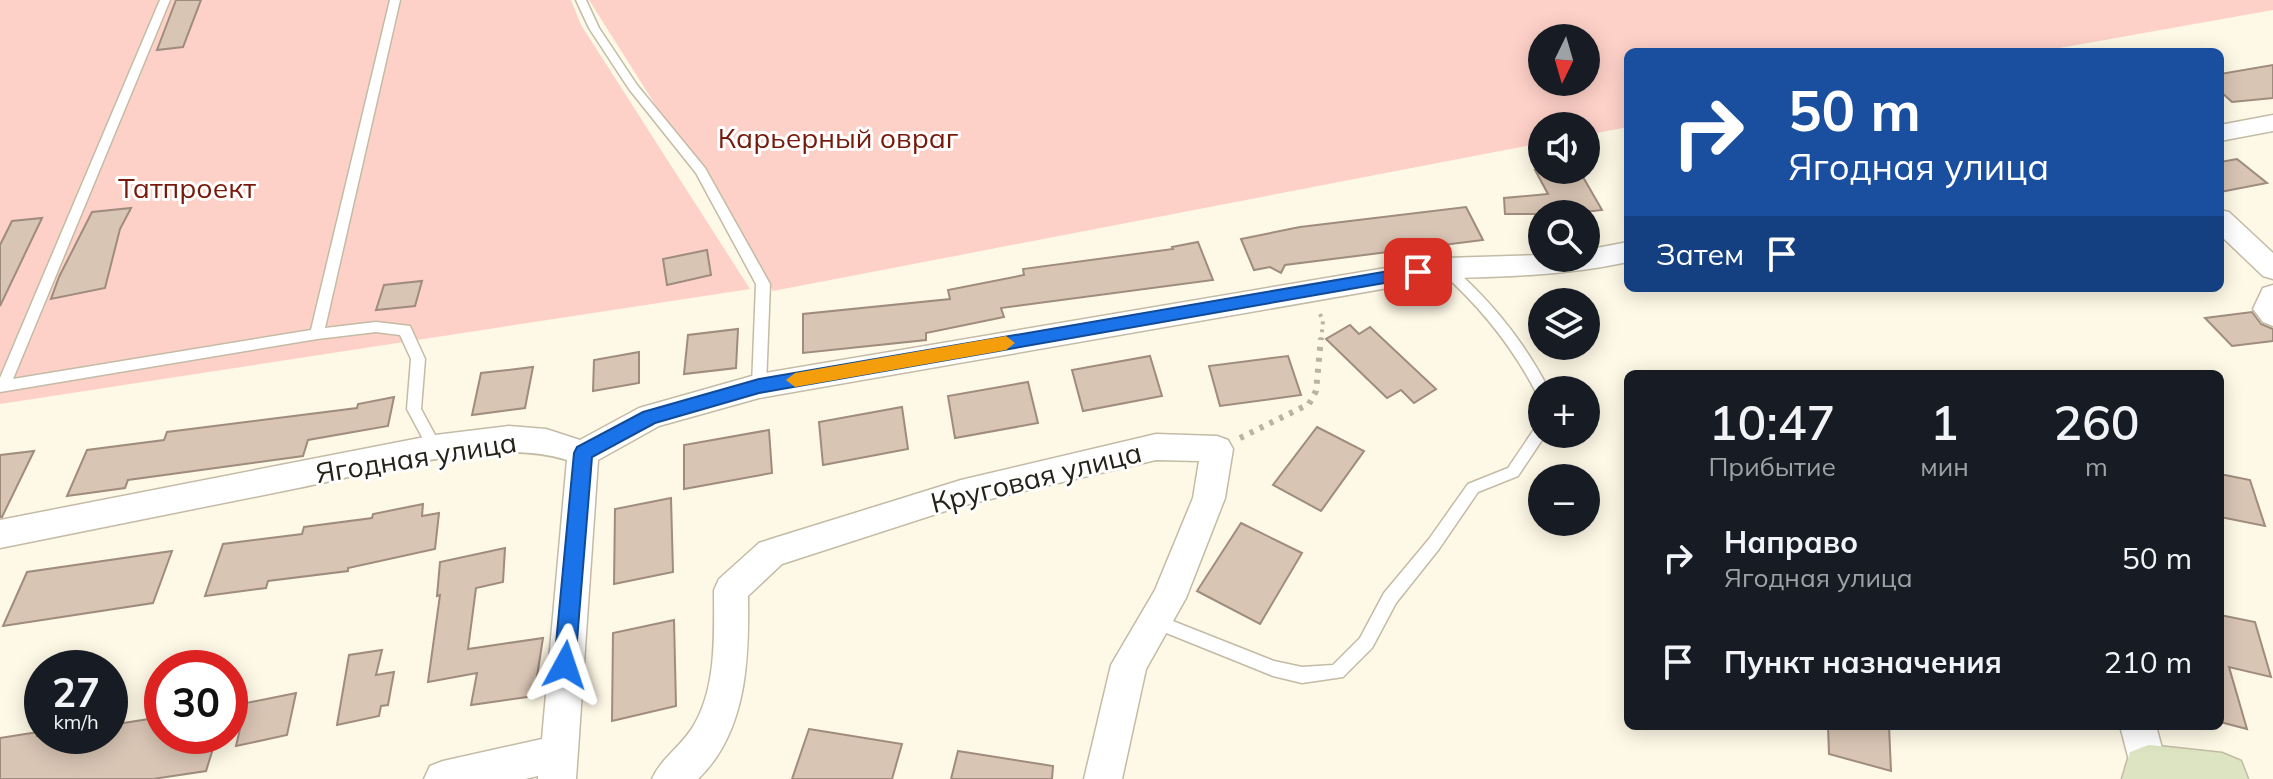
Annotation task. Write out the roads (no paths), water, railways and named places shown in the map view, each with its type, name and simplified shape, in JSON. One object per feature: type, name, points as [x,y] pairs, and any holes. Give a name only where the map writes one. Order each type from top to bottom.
[{"type":"street","points":[[2224,132],[2273,123]]},
{"type":"street","points":[[2224,223],[2273,269]]},
{"type":"street","points":[[443,779],[557,766],[583,453],[650,417],[759,386],[1309,290],[1445,268],[1560,265],[1624,253]]},
{"type":"street","points":[[2273,295],[2267,309],[2273,315]]},
{"type":"street","name":"Ягодная улица","points":[[0,534],[435,448],[509,438],[546,441],[583,453]]},
{"type":"street","name":"Круговая улица","points":[[671,779],[693,762],[717,721],[731,661],[731,590],[771,553],[961,493],[1141,450],[1156,447],[1217,449],[1209,498],[1169,598],[1155,621]]},
{"type":"street","points":[[1103,779],[1129,665],[1155,621]]},
{"type":"street","points":[[2145,758],[2222,779]]},
{"type":"lane","points":[[1,387],[165,0]]},
{"type":"lane","points":[[317,334],[395,0]]},
{"type":"lane","points":[[581,0],[594,28],[633,87],[701,171],[763,284],[759,386]]},
{"type":"lane","points":[[1445,268],[1472,290],[1536,376]]},
{"type":"lane","points":[[1,387],[317,334],[376,327],[405,330],[418,359],[414,409],[435,448]]},
{"type":"lane","points":[[1155,621],[1273,668],[1302,675],[1337,672],[1366,643],[1390,598],[1434,544],[1473,488],[1513,472],[1529,448]]},
{"type":"park label","name":"Карьерный овраг","points":[[838,137]]},
{"type":"park label","name":"Татпроект","points":[[187,187]]}]
